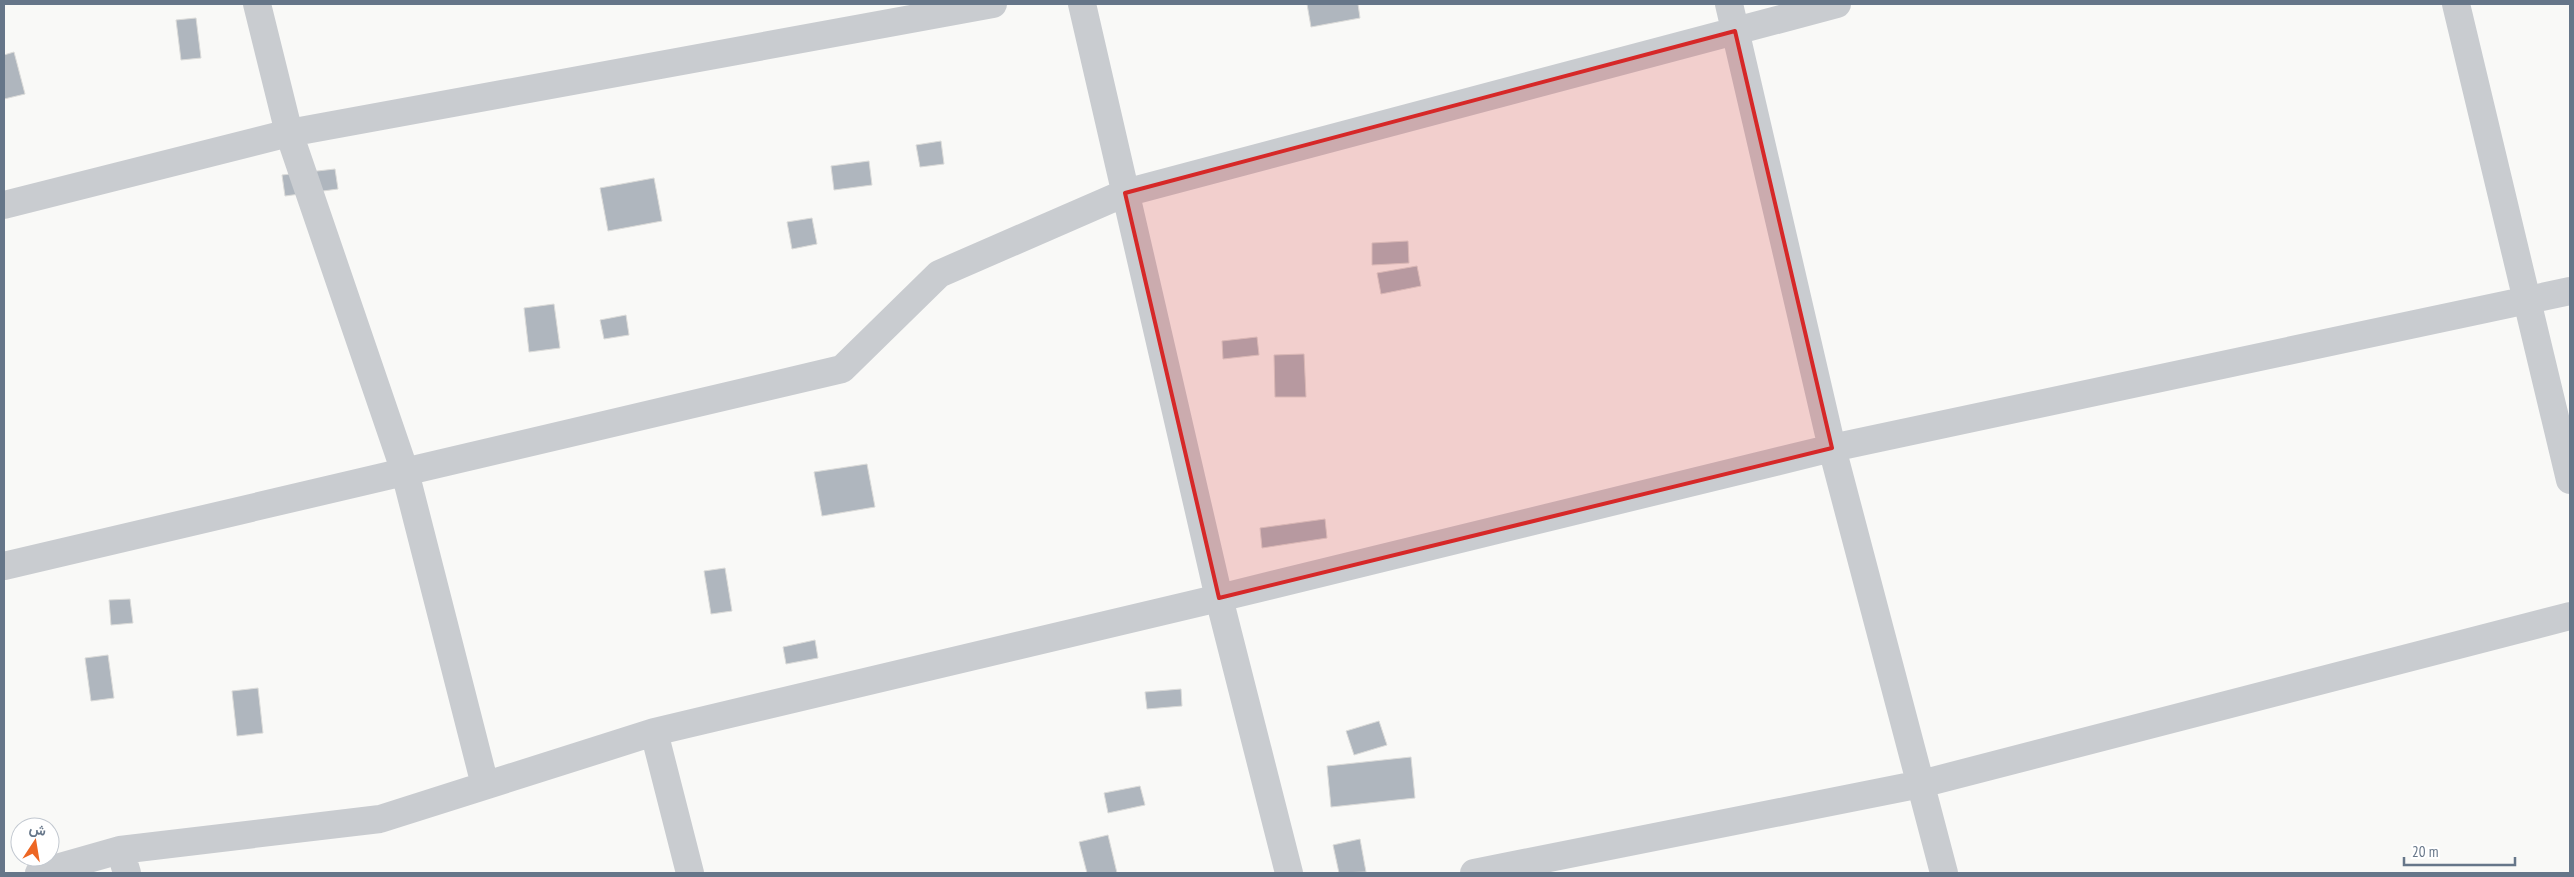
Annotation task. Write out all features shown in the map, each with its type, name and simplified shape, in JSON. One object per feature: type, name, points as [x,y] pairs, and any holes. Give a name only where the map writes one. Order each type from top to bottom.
[{"type":"street","points":[[257,4],[289,133],[405,472],[486,785]]},
{"type":"street","points":[[4,205],[289,133],[993,4]]},
{"type":"street","points":[[1082,4],[1219,598],[1289,873]]},
{"type":"street","points":[[1729,4],[1832,448],[1944,873]]},
{"type":"street","points":[[4,566],[842,369],[939,274],[1125,193],[1837,4]]},
{"type":"street","points":[[2456,4],[2570,480]]},
{"type":"street","points":[[38,873],[124,861],[380,819],[654,732],[1219,598],[1832,448],[2570,291]]},
{"type":"street","points":[[1474,873],[1921,784],[2570,616]]},
{"type":"street","points":[[654,732],[690,873]]},
{"type":"highlighted area","points":[[1735,31],[1832,448],[1219,598],[1125,193]]},
{"type":"building","points":[[1307,4],[1358,4],[1360,18],[1311,27]]},
{"type":"building","points":[[196,18],[201,58],[181,60],[176,20]]},
{"type":"building","points":[[14,52],[25,94],[4,99],[4,55]]},
{"type":"building","points":[[941,141],[944,164],[920,167],[916,145]]},
{"type":"building","points":[[869,161],[872,185],[834,190],[831,166]]},
{"type":"building","points":[[335,169],[338,189],[285,196],[282,175]]},
{"type":"building","points":[[654,178],[662,221],[608,231],[600,188]]},
{"type":"building","points":[[812,218],[817,244],[792,249],[787,222]]},
{"type":"building","points":[[1408,241],[1409,263],[1372,265],[1372,243]]},
{"type":"building","points":[[1417,266],[1421,286],[1381,294],[1377,273]]},
{"type":"building","points":[[554,304],[560,348],[529,352],[524,308]]},
{"type":"building","points":[[626,315],[629,335],[604,339],[600,320]]},
{"type":"building","points":[[1257,337],[1259,355],[1223,359],[1222,341]]},
{"type":"building","points":[[1304,354],[1306,397],[1275,397],[1274,355]]},
{"type":"building","points":[[867,464],[875,507],[822,516],[814,472]]},
{"type":"building","points":[[1325,519],[1327,538],[1262,548],[1260,528]]},
{"type":"building","points":[[725,568],[732,611],[711,614],[704,571]]},
{"type":"building","points":[[130,599],[133,623],[111,625],[109,600]]},
{"type":"building","points":[[815,640],[818,658],[786,664],[783,647]]},
{"type":"building","points":[[108,655],[114,698],[91,701],[85,658]]},
{"type":"building","points":[[258,688],[263,733],[237,736],[232,691]]},
{"type":"building","points":[[1181,689],[1182,706],[1147,709],[1145,692]]},
{"type":"building","points":[[1379,721],[1387,745],[1354,755],[1346,731]]},
{"type":"building","points":[[1411,757],[1415,798],[1331,807],[1327,766]]},
{"type":"building","points":[[1140,786],[1145,805],[1108,813],[1104,793]]},
{"type":"building","points":[[1108,835],[1117,873],[1087,873],[1079,842]]},
{"type":"building","points":[[1360,839],[1366,872],[1339,873],[1333,845]]}]
